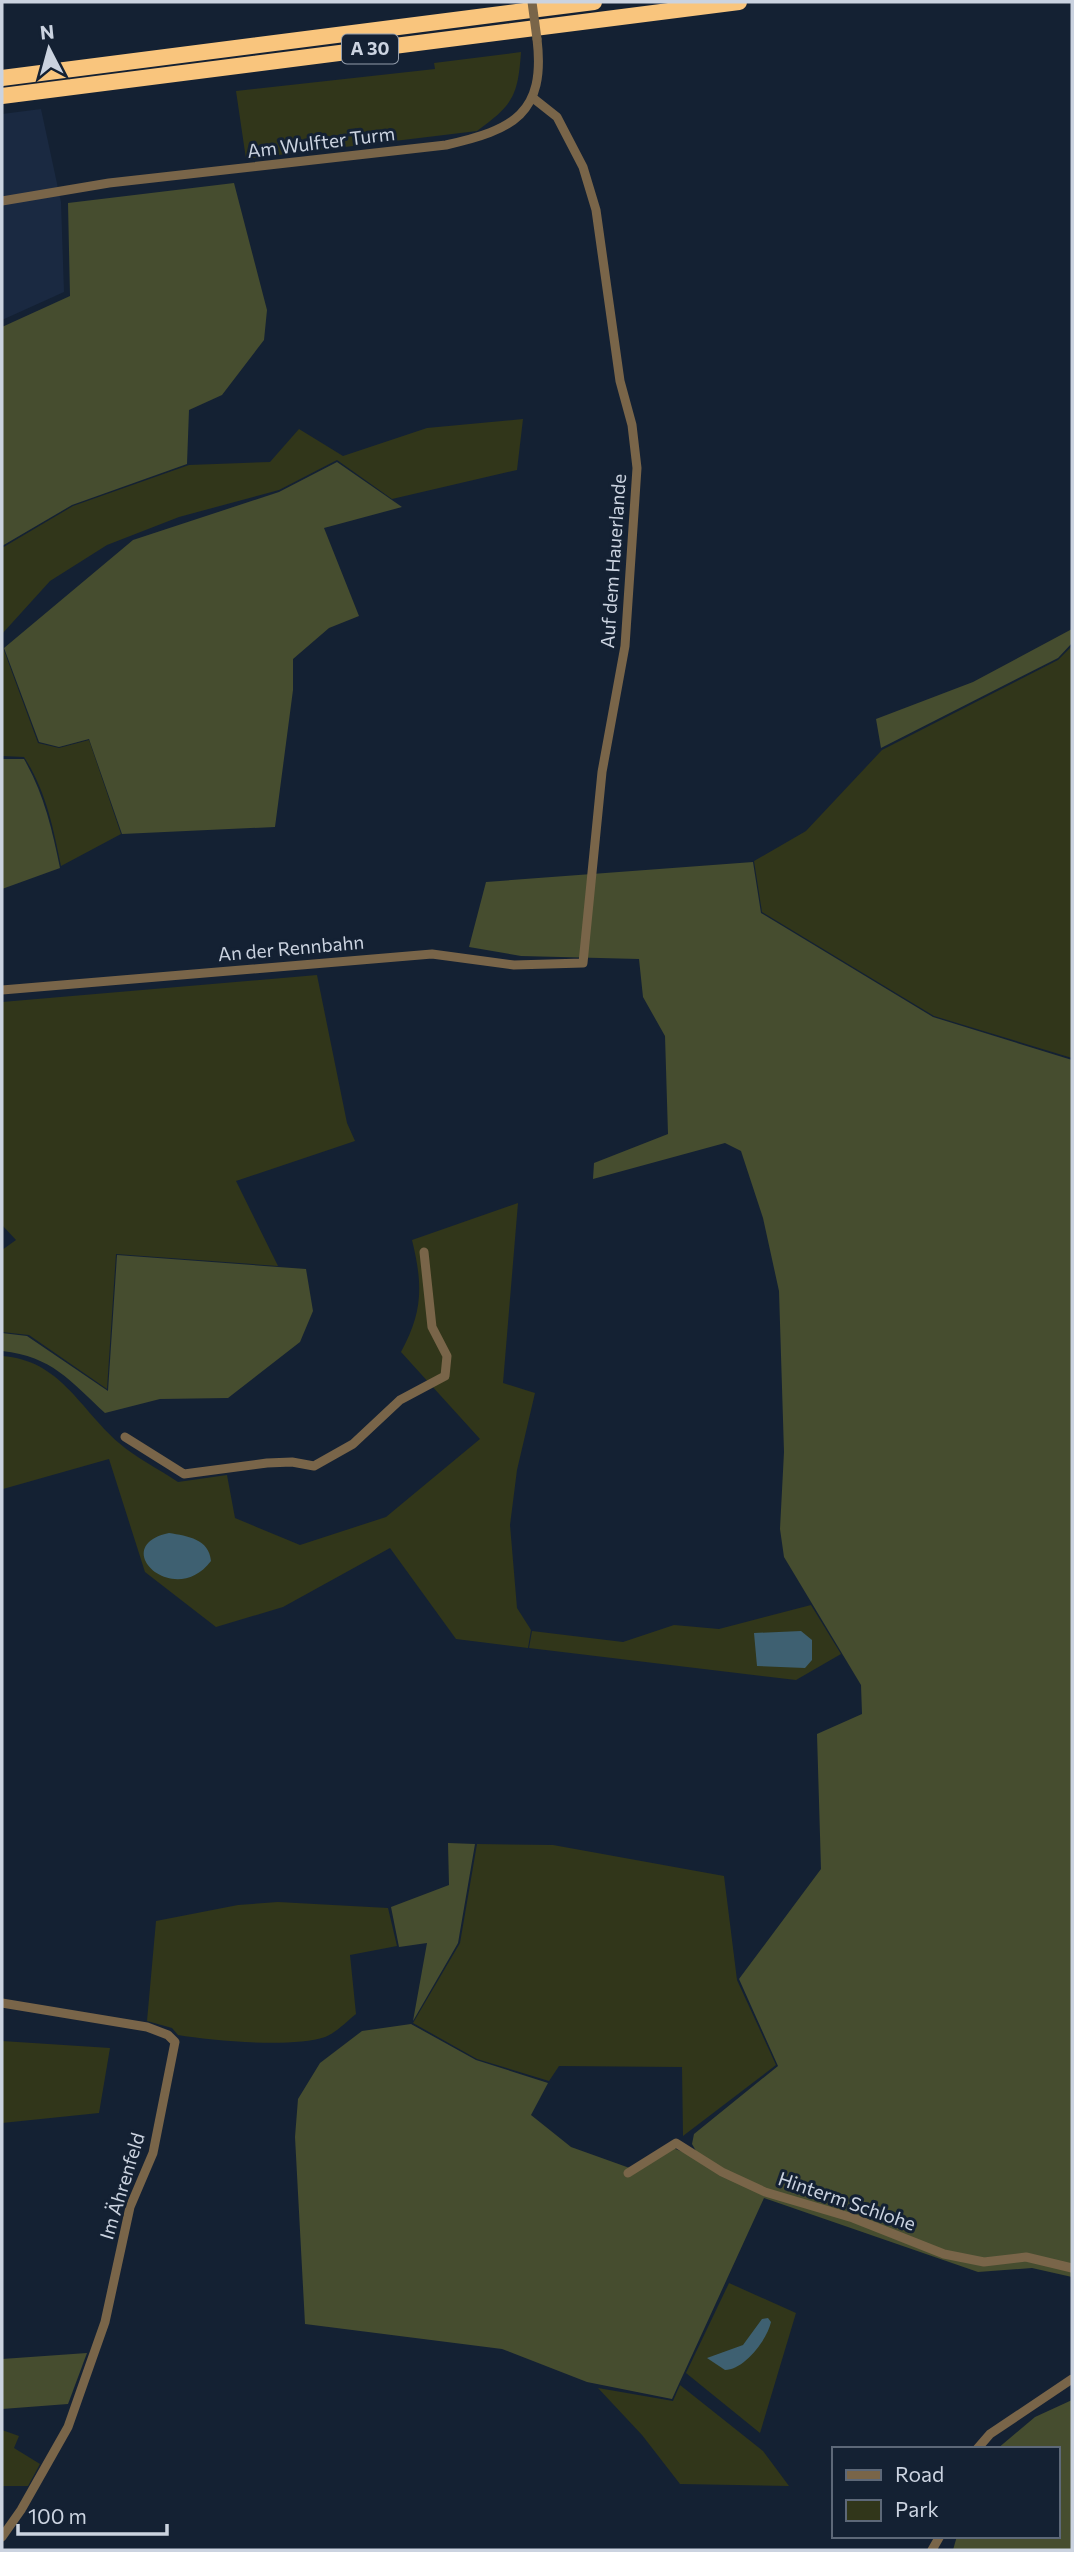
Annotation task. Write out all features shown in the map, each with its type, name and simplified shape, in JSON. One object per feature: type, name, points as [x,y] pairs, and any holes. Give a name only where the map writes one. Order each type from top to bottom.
[{"type":"highway","name":"A 30","points":[[2,78],[594,2]]},
{"type":"highway","name":"A 30","points":[[2,96],[739,2]]},
{"type":"street","points":[[532,2],[539,60],[539,81],[533,98]]},
{"type":"street","name":"Am Wulfter Turm","points":[[2,201],[110,183],[446,145],[486,136],[509,124],[533,98]]},
{"type":"street","name":"Auf dem Hauerlande","points":[[533,98],[557,117],[583,167],[596,210],[620,381],[632,425],[637,468],[625,646],[602,772],[583,963]]},
{"type":"street","name":"An der Rennbahn","points":[[2,990],[432,954],[514,965],[583,963]]},
{"type":"street","points":[[125,1437],[184,1474],[267,1463],[292,1462],[314,1466],[353,1444],[400,1400],[445,1376],[447,1356],[432,1326],[431,1294],[424,1252]]},
{"type":"street","name":"Im Ährenfeld","points":[[2,2003],[148,2027],[169,2035],[175,2042],[153,2153],[130,2207],[100,2335],[68,2427],[21,2510],[2,2537]]},
{"type":"street","name":"Hinterm Schlohe","points":[[628,2173],[676,2143],[722,2172],[765,2192],[853,2218],[944,2254],[984,2262],[1026,2257],[1072,2268]]},
{"type":"street","points":[[979,2447],[990,2434],[1072,2379]]},
{"type":"shaded area","points":[[41,109],[61,202],[64,292],[2,320],[2,114]]},
{"type":"shaded area","points":[[169,1533],[190,1537],[202,1543],[211,1561],[196,1574],[180,1579],[165,1577],[153,1570],[145,1560],[144,1550],[151,1540]]},
{"type":"shaded area","points":[[801,1631],[812,1640],[812,1660],[805,1668],[757,1666],[754,1633]]},
{"type":"shaded area","points":[[768,2318],[771,2322],[765,2337],[754,2353],[740,2365],[725,2370],[707,2358],[743,2345],[762,2319]]},
{"type":"green space","points":[[521,52],[518,79],[511,98],[499,114],[477,131],[246,159],[236,91],[435,69],[434,63]]},
{"type":"green space","points":[[234,183],[267,310],[264,340],[222,395],[189,410],[187,464],[72,505],[2,546],[2,327],[70,296],[68,203]]},
{"type":"green space","points":[[523,419],[517,470],[392,499],[337,460],[279,490],[179,517],[107,545],[50,581],[2,634],[2,548],[73,506],[189,465],[270,462],[299,429],[343,456],[427,428]]},
{"type":"green space","points":[[337,462],[402,507],[324,528],[359,616],[329,628],[293,659],[293,690],[275,827],[122,834],[89,739],[59,747],[39,742],[4,648],[133,540],[279,492]]},
{"type":"green space","points":[[1072,629],[1072,643],[1058,658],[881,748],[876,719],[973,682]]},
{"type":"green space","points":[[2,645],[38,743],[59,748],[89,740],[121,834],[61,866],[48,810],[32,770],[24,757],[2,756]]},
{"type":"green space","points":[[1072,646],[1072,1058],[934,1016],[762,912],[754,861],[806,831],[882,750],[1058,660]]},
{"type":"green space","points":[[2,759],[24,759],[31,772],[42,799],[60,868],[2,889]]},
{"type":"green space","points":[[753,862],[761,913],[933,1017],[1072,1060],[1072,2277],[1032,2268],[978,2272],[764,2198],[672,2399],[587,2382],[502,2349],[305,2324],[295,2137],[298,2099],[320,2063],[362,2031],[411,2024],[476,2060],[548,2083],[531,2115],[571,2147],[638,2171],[673,2148],[693,2156],[696,2151],[692,2144],[694,2134],[778,2066],[739,1979],[821,1869],[817,1734],[862,1714],[861,1685],[784,1557],[780,1529],[784,1452],[779,1291],[763,1218],[741,1151],[725,1143],[593,1179],[594,1163],[668,1134],[665,1036],[643,997],[639,959],[521,956],[469,947],[486,882]]},
{"type":"green space","points":[[317,975],[347,1123],[355,1141],[236,1181],[278,1266],[116,1254],[107,1389],[29,1335],[2,1332],[2,1250],[16,1240],[2,1225],[2,1002]]},
{"type":"green space","points":[[518,1203],[503,1383],[535,1393],[517,1470],[510,1525],[517,1608],[531,1630],[528,1648],[456,1639],[390,1548],[283,1607],[216,1627],[145,1572],[109,1459],[3,1489],[2,1356],[22,1359],[54,1376],[119,1443],[178,1482],[227,1475],[235,1518],[300,1545],[386,1517],[480,1439],[401,1352],[414,1324],[419,1298],[418,1271],[412,1240]]},
{"type":"green space","points":[[117,1255],[306,1269],[313,1311],[300,1342],[228,1398],[160,1399],[105,1413],[70,1380],[48,1365],[20,1354],[2,1351],[2,1333],[27,1336],[108,1391]]},
{"type":"green space","points":[[811,1605],[841,1654],[796,1680],[529,1648],[532,1631],[623,1642],[674,1625],[719,1629]]},
{"type":"green space","points":[[448,1843],[475,1844],[458,1943],[413,2021],[427,1943],[399,1947],[391,1907],[449,1885]]},
{"type":"green space","points":[[477,1844],[553,1845],[724,1876],[737,1980],[776,2065],[683,2136],[682,2067],[559,2066],[549,2081],[477,2059],[413,2023],[460,1943]]},
{"type":"green space","points":[[278,1902],[388,1908],[397,1946],[350,1955],[356,2014],[325,2037],[293,2042],[232,2041],[178,2035],[172,2028],[147,2021],[156,1921],[238,1905]]},
{"type":"green space","points":[[2,2041],[110,2048],[99,2113],[2,2123]]},
{"type":"green space","points":[[729,2283],[796,2313],[760,2433],[686,2373]]},
{"type":"green space","points":[[87,2353],[68,2404],[2,2409],[2,2359]]},
{"type":"green space","points":[[680,2385],[763,2451],[789,2486],[680,2484],[642,2435],[598,2388],[673,2401]]},
{"type":"green space","points":[[1072,2400],[1072,2550],[953,2550],[956,2538],[1060,2538],[1060,2447],[999,2447],[1035,2417]]},
{"type":"green space","points":[[2,2430],[19,2436],[14,2448],[40,2464],[28,2486],[2,2486]]}]
